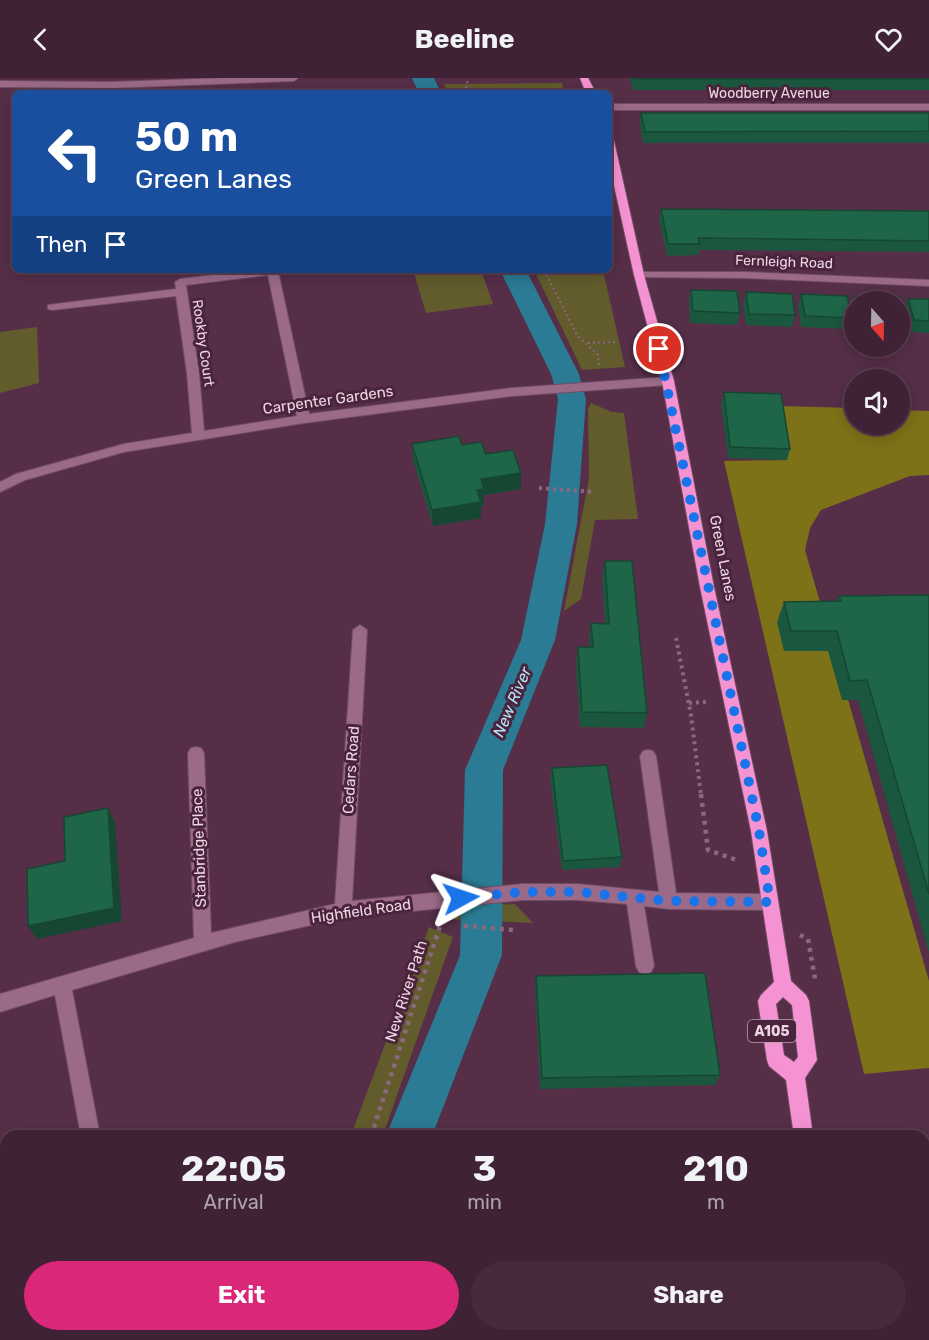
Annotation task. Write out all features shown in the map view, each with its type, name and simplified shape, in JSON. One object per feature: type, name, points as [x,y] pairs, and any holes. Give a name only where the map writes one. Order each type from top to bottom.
[{"type":"main road","name":"Green Lanes","points":[[612,154],[639,275],[668,381],[705,576],[756,820],[783,985],[800,1001],[808,1060],[795,1075]]},
{"type":"main road","name":"A105","points":[[783,985],[767,1002],[777,1060],[795,1075]]},
{"type":"main road","points":[[795,1075],[803,1130]]},
{"type":"street","points":[[0,84],[111,89],[198,80],[294,78]]},
{"type":"street","name":"Woodberry Avenue","points":[[612,107],[929,107]]},
{"type":"street","name":"Rookby Court","points":[[198,437],[193,373],[180,282],[256,273]]},
{"type":"street","name":"Rookby Court","points":[[273,273],[304,419]]},
{"type":"street","name":"Fernleigh Road","points":[[639,275],[745,275],[929,283]]},
{"type":"street","points":[[52,307],[181,292]]},
{"type":"street","name":"Carpenter Gardens","points":[[0,488],[21,477],[124,448],[304,419],[512,392],[668,381]]},
{"type":"street","name":"Cedars Road","points":[[343,910],[360,630]]},
{"type":"street","name":"Stanbridge Place","points":[[196,753],[203,943]]},
{"type":"street","points":[[648,756],[669,901]]},
{"type":"street","name":"Highfield Road","points":[[0,1003],[203,943],[343,910],[522,892],[578,892],[669,901],[770,902]]},
{"type":"street","points":[[634,898],[645,966]]},
{"type":"street","points":[[62,985],[90,1130]]},
{"type":"path","points":[[545,273],[577,335],[598,355],[599,372]]},
{"type":"path","points":[[587,343],[617,342]]},
{"type":"path","points":[[539,488],[592,492]]},
{"type":"path","points":[[676,638],[691,715],[708,850]]},
{"type":"path","name":"New River Path","points":[[373,1130],[441,924],[451,925]]},
{"type":"path","points":[[462,926],[514,930]]},
{"type":"shaded area","points":[[562,83],[563,90],[447,90],[444,84]]},
{"type":"shaded area","points":[[414,273],[482,273],[493,304],[426,313]]},
{"type":"shaded area","points":[[535,273],[604,273],[625,367],[582,370]]},
{"type":"shaded area","points":[[37,327],[39,383],[0,393],[0,332]]},
{"type":"shaded area","points":[[591,403],[612,412],[624,413],[638,519],[595,520],[581,599],[564,611],[589,478],[588,408]]},
{"type":"shaded area","points":[[778,406],[844,408],[844,435],[910,435],[910,410],[929,411],[929,475],[910,476],[821,510],[810,528],[805,550],[929,981],[929,1068],[864,1074],[724,461],[787,460]]},
{"type":"shaded area","points":[[515,904],[533,923],[447,919],[447,907]]},
{"type":"shaded area","points":[[429,927],[453,937],[385,1130],[353,1130]]},
{"type":"building","points":[[929,78],[929,79],[634,79]]},
{"type":"building","points":[[641,113],[929,113],[929,131],[645,132]]},
{"type":"building","points":[[661,209],[929,211],[929,241],[698,238],[700,244],[668,244]]},
{"type":"building","points":[[691,290],[737,291],[740,313],[693,311]]},
{"type":"building","points":[[746,292],[792,294],[795,315],[749,314]]},
{"type":"building","points":[[801,294],[844,296],[844,318],[805,316]]},
{"type":"building","points":[[910,299],[929,299],[929,321],[914,320]]},
{"type":"building","points":[[724,392],[781,394],[790,449],[730,447]]},
{"type":"building","points":[[459,436],[462,445],[481,442],[486,454],[513,450],[521,473],[481,479],[484,489],[477,490],[481,502],[432,510],[412,444]]},
{"type":"building","points":[[605,561],[632,561],[647,713],[582,712],[578,647],[593,647],[591,623],[609,624]]},
{"type":"building","points":[[929,595],[929,894],[867,680],[850,681],[837,631],[791,631],[784,602],[841,601],[839,596]]},
{"type":"building","points":[[607,765],[622,857],[563,861],[552,768]]},
{"type":"building","points":[[108,808],[114,908],[28,926],[27,869],[65,861],[64,817]]},
{"type":"building","points":[[705,973],[720,1075],[542,1078],[536,976]]},
{"type":"waterway","name":"New River","points":[[423,78],[429,90]]},
{"type":"waterway","name":"New River","points":[[411,1130],[481,955],[484,770],[538,640],[561,524],[572,399],[565,374],[514,273]]},
{"type":"route","points":[[461,898],[522,892],[578,892],[669,901],[770,902],[759,831],[707,587],[668,381],[659,349]]}]
